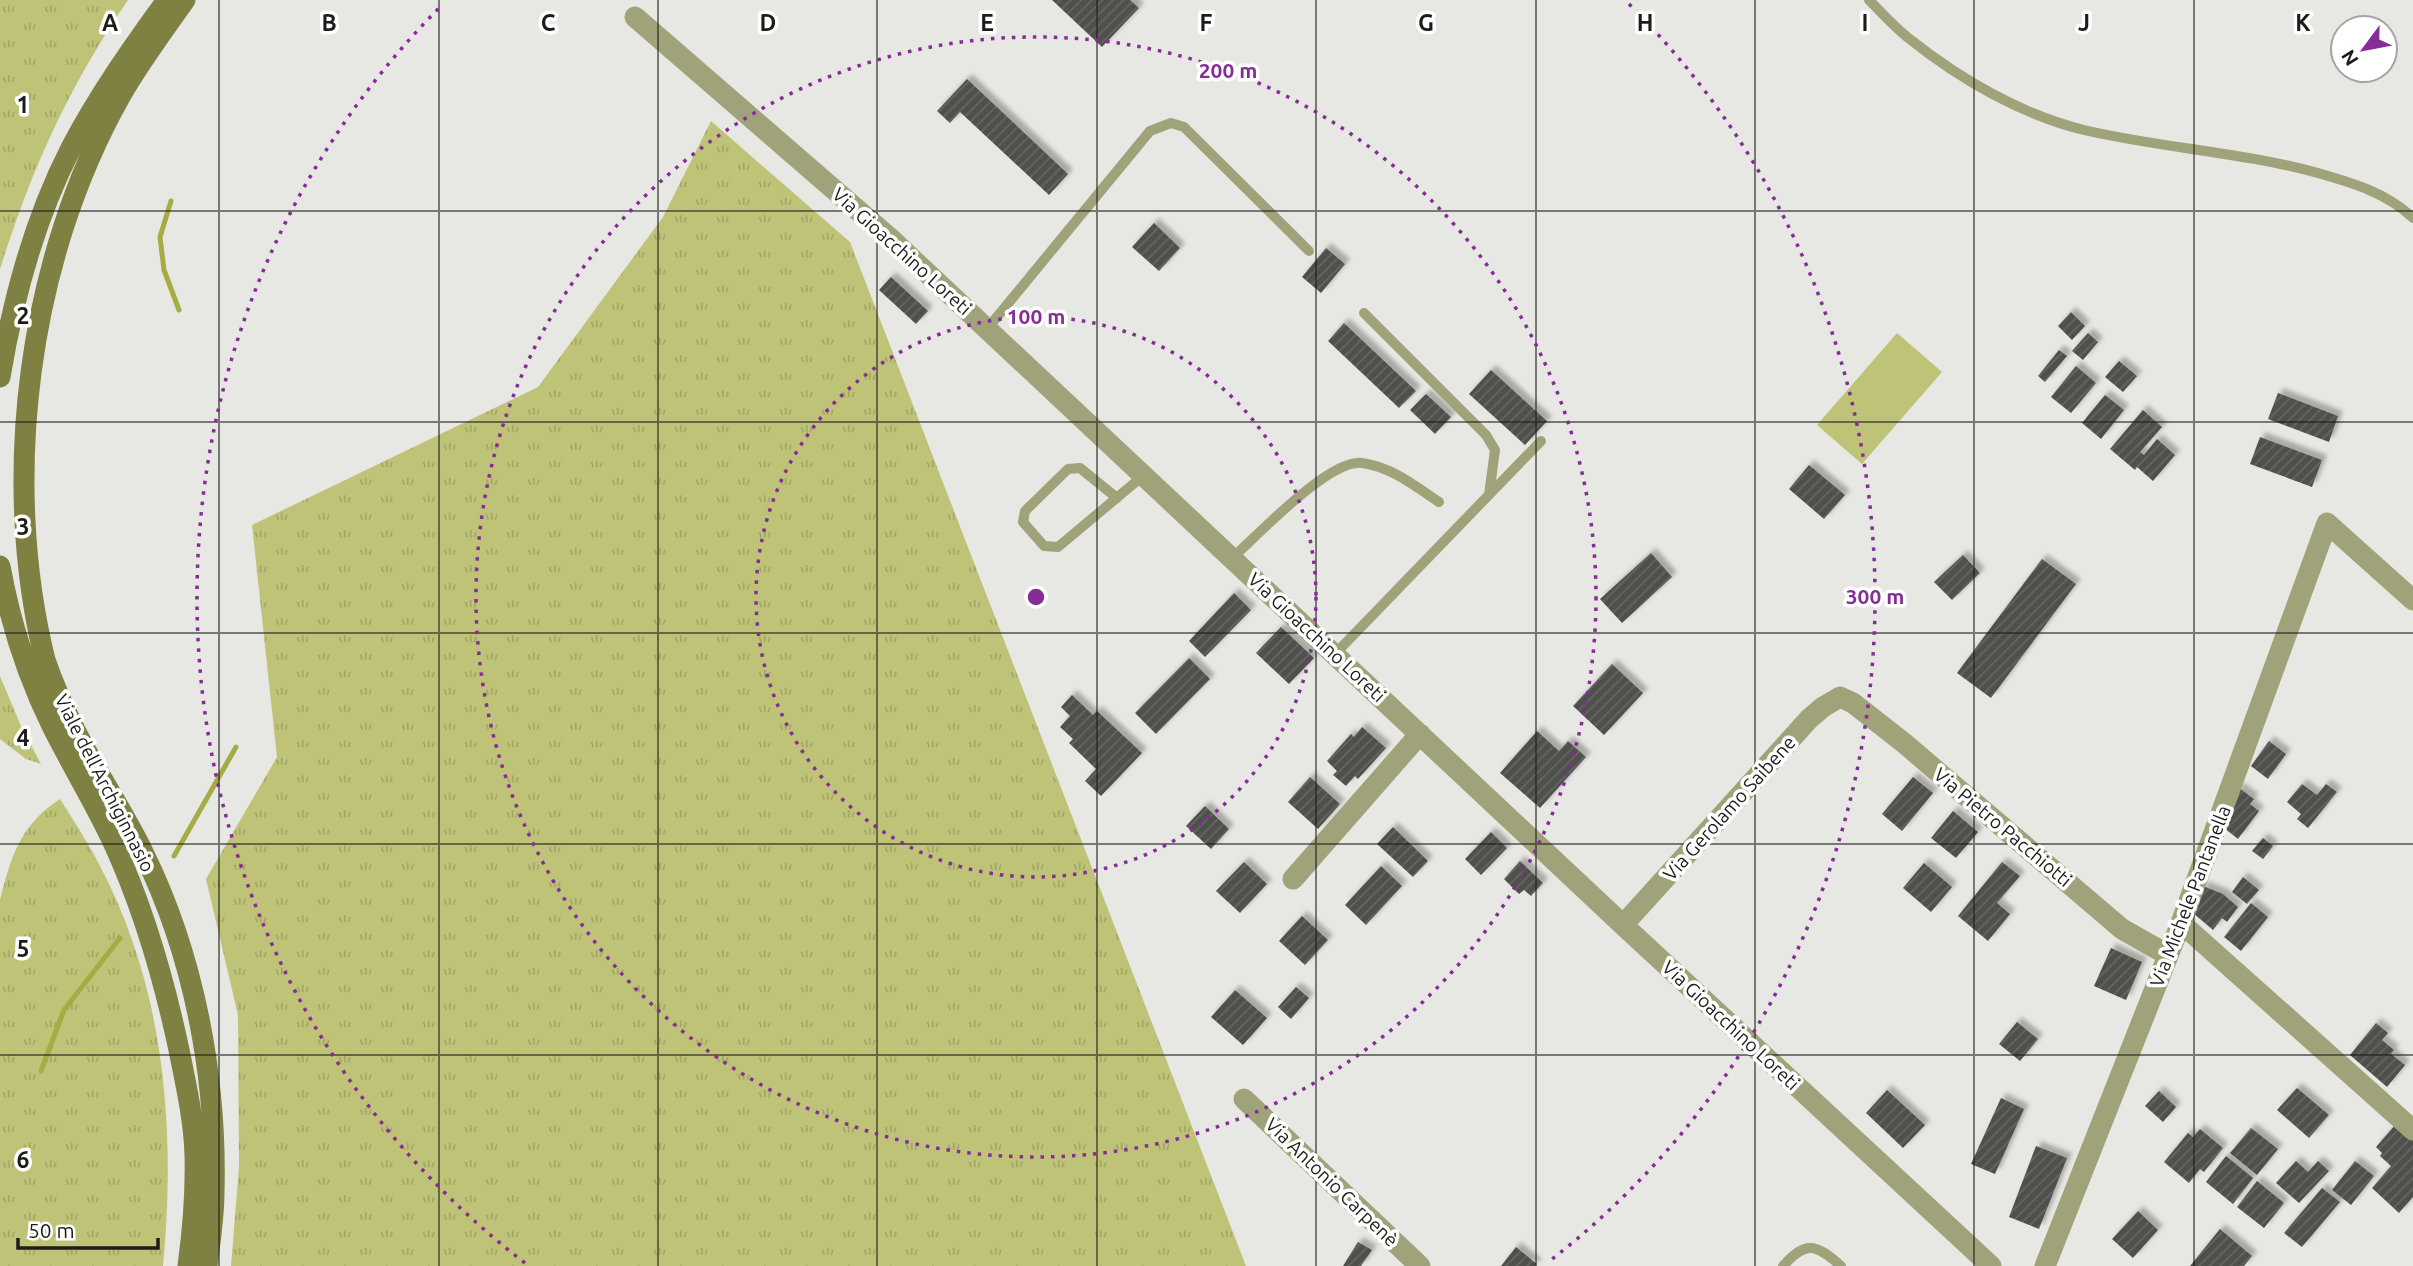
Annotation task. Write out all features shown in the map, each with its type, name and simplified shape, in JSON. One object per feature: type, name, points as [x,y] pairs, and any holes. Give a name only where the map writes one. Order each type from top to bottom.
[{"type":"street","points":[[0,377],[28,258],[45,206],[63,165],[111,79],[167,0]]},
{"type":"street","name":"Viale dell'Archiginnasio","points":[[185,0],[110,116],[90,156],[51,255],[32,330],[19,402],[14,504],[22,579],[44,658],[74,728],[149,864],[177,939],[192,990],[204,1052],[212,1125],[214,1193],[207,1266]]},
{"type":"street","name":"Via Gioacchino Loreti","points":[[635,17],[891,239],[1623,925],[1992,1266]]},
{"type":"street","name":"Via Michele Pantanella","points":[[2045,1266],[2181,922],[2328,523],[2413,600]]},
{"type":"street","name":"Viale dell'Archiginnasio","points":[[0,566],[10,614],[28,672],[51,725],[121,860],[146,924],[162,979],[193,1126],[195,1190],[188,1266]]},
{"type":"street","name":"Via Gerolamo Saibene","points":[[1623,925],[1810,719],[1840,697]]},
{"type":"street","name":"Via Pietro Pacchiotti","points":[[1840,697],[1853,703],[1904,743],[2123,929],[2168,955]]},
{"type":"street","points":[[1293,879],[1420,734]]},
{"type":"street","points":[[2181,922],[2413,1130]]},
{"type":"street","name":"Via Antonio Carpenè","points":[[1244,1099],[1420,1266]]},
{"type":"lane","points":[[1868,0],[1910,40],[1962,76],[2008,103],[2082,129],[2300,168],[2356,184],[2398,204],[2413,218]]},
{"type":"lane","points":[[987,329],[1150,131],[1171,123],[1184,127],[1309,251]]},
{"type":"lane","points":[[1363,313],[1486,435],[1496,450],[1489,495]]},
{"type":"lane","points":[[1335,654],[1541,441]]},
{"type":"lane","points":[[1233,558],[1302,494],[1330,473],[1359,463],[1394,471],[1439,502]]},
{"type":"lane","points":[[1117,498],[1080,468],[1068,469],[1025,511],[1023,522],[1044,546],[1058,547],[1117,498],[1144,475]]},
{"type":"lane","points":[[1783,1266],[1798,1251],[1809,1247],[1822,1250],[1841,1266]]},
{"type":"green space","points":[[0,0],[128,0],[87,65],[54,130],[25,197],[0,269]]},
{"type":"green space","points":[[711,121],[850,242],[1246,1266],[231,1266],[239,1167],[238,1015],[206,879],[277,757],[252,525],[538,387],[663,217]]},
{"type":"green space","points":[[1897,333],[1942,372],[1862,464],[1817,425]]},
{"type":"green space","points":[[0,676],[41,764],[26,759],[0,739]]},
{"type":"green space","points":[[60,799],[96,859],[123,915],[140,963],[152,1012],[166,1113],[167,1215],[163,1266],[0,1266],[0,900],[14,855],[27,830]]},
{"type":"building","points":[[1052,0],[1130,0],[1139,8],[1102,47]]},
{"type":"building","points":[[967,79],[1068,174],[1049,195],[960,112],[950,123],[937,111]]},
{"type":"building","points":[[1154,223],[1180,248],[1159,271],[1132,247]]},
{"type":"building","points":[[1326,248],[1345,264],[1321,293],[1302,277]]},
{"type":"building","points":[[891,277],[928,311],[916,324],[879,290]]},
{"type":"building","points":[[2071,312],[2085,326],[2072,340],[2058,326]]},
{"type":"building","points":[[1344,323],[1416,391],[1399,408],[1328,341]]},
{"type":"building","points":[[2088,333],[2098,342],[2083,360],[2072,351]]},
{"type":"building","points":[[2059,350],[2067,356],[2045,382],[2038,376]]},
{"type":"building","points":[[2119,361],[2137,376],[2123,392],[2105,377]]},
{"type":"building","points":[[2076,366],[2096,383],[2071,413],[2051,397]]},
{"type":"building","points":[[1491,370],[1547,421],[1525,445],[1469,394]]},
{"type":"building","points":[[2278,393],[2338,416],[2329,442],[2268,419]]},
{"type":"building","points":[[1426,394],[1451,417],[1435,434],[1410,410]]},
{"type":"building","points":[[2105,395],[2124,410],[2101,439],[2082,423]]},
{"type":"building","points":[[2143,410],[2162,427],[2140,452],[2144,455],[2157,439],[2175,455],[2153,481],[2110,449]]},
{"type":"building","points":[[2260,437],[2322,460],[2312,487],[2250,464]]},
{"type":"building","points":[[1809,465],[1845,495],[1824,519],[1789,489]]},
{"type":"building","points":[[1651,553],[1672,577],[1622,623],[1600,599]]},
{"type":"building","points":[[1963,555],[1980,573],[1952,600],[1934,582]]},
{"type":"building","points":[[2042,559],[2076,584],[1991,698],[1957,673]]},
{"type":"building","points":[[1234,593],[1251,610],[1205,657],[1189,641]]},
{"type":"building","points":[[1281,627],[1314,658],[1289,684],[1256,653]]},
{"type":"building","points":[[1189,658],[1210,679],[1156,734],[1135,713]]},
{"type":"building","points":[[1612,664],[1643,693],[1604,735],[1573,706]]},
{"type":"building","points":[[1072,695],[1093,715],[1097,711],[1142,753],[1101,796],[1085,781],[1096,769],[1069,743],[1073,739],[1060,727],[1070,716],[1061,707]]},
{"type":"building","points":[[1362,727],[1386,748],[1358,779],[1355,776],[1346,786],[1333,775],[1337,771],[1327,761],[1351,734],[1354,737]]},
{"type":"building","points":[[1537,731],[1559,751],[1568,741],[1586,757],[1540,808],[1500,773]]},
{"type":"building","points":[[2269,741],[2286,754],[2268,779],[2251,766]]},
{"type":"building","points":[[1310,777],[1340,804],[1318,829],[1288,802]]},
{"type":"building","points":[[1913,777],[1933,793],[1902,831],[1882,814]]},
{"type":"building","points":[[2302,784],[2317,795],[2326,784],[2337,792],[2308,828],[2297,819],[2301,814],[2287,802]]},
{"type":"building","points":[[2238,787],[2254,799],[2250,804],[2259,811],[2238,839],[2223,827]]},
{"type":"building","points":[[1205,806],[1229,829],[1211,849],[1186,826]]},
{"type":"building","points":[[1953,811],[1978,832],[1956,858],[1931,838]]},
{"type":"building","points":[[1393,827],[1428,861],[1413,877],[1377,844]]},
{"type":"building","points":[[1491,832],[1507,848],[1481,875],[1465,859]]},
{"type":"building","points":[[2263,838],[2273,846],[2263,859],[2252,851]]},
{"type":"building","points":[[1520,861],[1543,883],[1531,896],[1524,890],[1519,894],[1504,879]]},
{"type":"building","points":[[1244,862],[1267,884],[1240,913],[1216,891]]},
{"type":"building","points":[[2002,862],[2020,876],[1997,903],[2010,914],[1988,941],[1958,916]]},
{"type":"building","points":[[1924,863],[1952,887],[1931,912],[1903,888]]},
{"type":"building","points":[[1381,866],[1402,886],[1366,925],[1345,905]]},
{"type":"building","points":[[2243,877],[2259,890],[2247,904],[2232,892]]},
{"type":"building","points":[[2203,886],[2223,894],[2238,907],[2227,922],[2222,918],[2213,930],[2193,913]]},
{"type":"building","points":[[2251,903],[2268,917],[2241,951],[2224,937]]},
{"type":"building","points":[[1302,916],[1328,940],[1305,965],[1279,941]]},
{"type":"building","points":[[2111,948],[2142,962],[2126,1000],[2094,986]]},
{"type":"building","points":[[1296,987],[1309,998],[1291,1019],[1278,1007]]},
{"type":"building","points":[[1235,990],[1267,1018],[1243,1045],[1211,1017]]},
{"type":"building","points":[[2017,1022],[2038,1039],[2020,1061],[1999,1044]]},
{"type":"building","points":[[2376,1023],[2388,1033],[2382,1040],[2394,1050],[2391,1054],[2405,1065],[2387,1087],[2350,1055]]},
{"type":"building","points":[[2297,1088],[2329,1115],[2309,1138],[2277,1110]]},
{"type":"building","points":[[1887,1090],[1925,1125],[1903,1148],[1866,1113]]},
{"type":"building","points":[[2159,1091],[2176,1107],[2163,1122],[2145,1106]]},
{"type":"building","points":[[2001,1098],[2024,1109],[1995,1174],[1971,1164]]},
{"type":"building","points":[[2396,1124],[2413,1139],[2413,1197],[2399,1213],[2372,1188],[2391,1166],[2380,1156],[2382,1153],[2376,1147]]},
{"type":"building","points":[[2251,1128],[2278,1149],[2257,1175],[2230,1153]]},
{"type":"building","points":[[2200,1129],[2223,1148],[2204,1172],[2200,1169],[2189,1183],[2164,1162],[2188,1133],[2193,1137]]},
{"type":"building","points":[[2036,1146],[2067,1158],[2039,1229],[2009,1217]]},
{"type":"building","points":[[2226,1156],[2253,1178],[2233,1204],[2206,1182]]},
{"type":"building","points":[[2296,1161],[2308,1172],[2318,1161],[2329,1171],[2299,1203],[2276,1183]]},
{"type":"building","points":[[2355,1161],[2374,1176],[2351,1205],[2332,1190]]},
{"type":"building","points":[[2257,1181],[2284,1203],[2264,1228],[2237,1207]]},
{"type":"building","points":[[2322,1188],[2340,1202],[2302,1247],[2284,1233]]},
{"type":"building","points":[[2138,1211],[2158,1230],[2133,1258],[2112,1239]]},
{"type":"building","points":[[2220,1229],[2252,1256],[2244,1266],[2190,1266]]},
{"type":"building","points":[[1358,1242],[1372,1250],[1361,1266],[1343,1266]]},
{"type":"building","points":[[1516,1247],[1537,1264],[1501,1266]]},
{"type":"waterway","points":[[171,201],[160,237],[164,270],[179,310]]},
{"type":"waterway","points":[[174,856],[236,747]]},
{"type":"waterway","points":[[41,1071],[64,1010],[120,938]]}]
